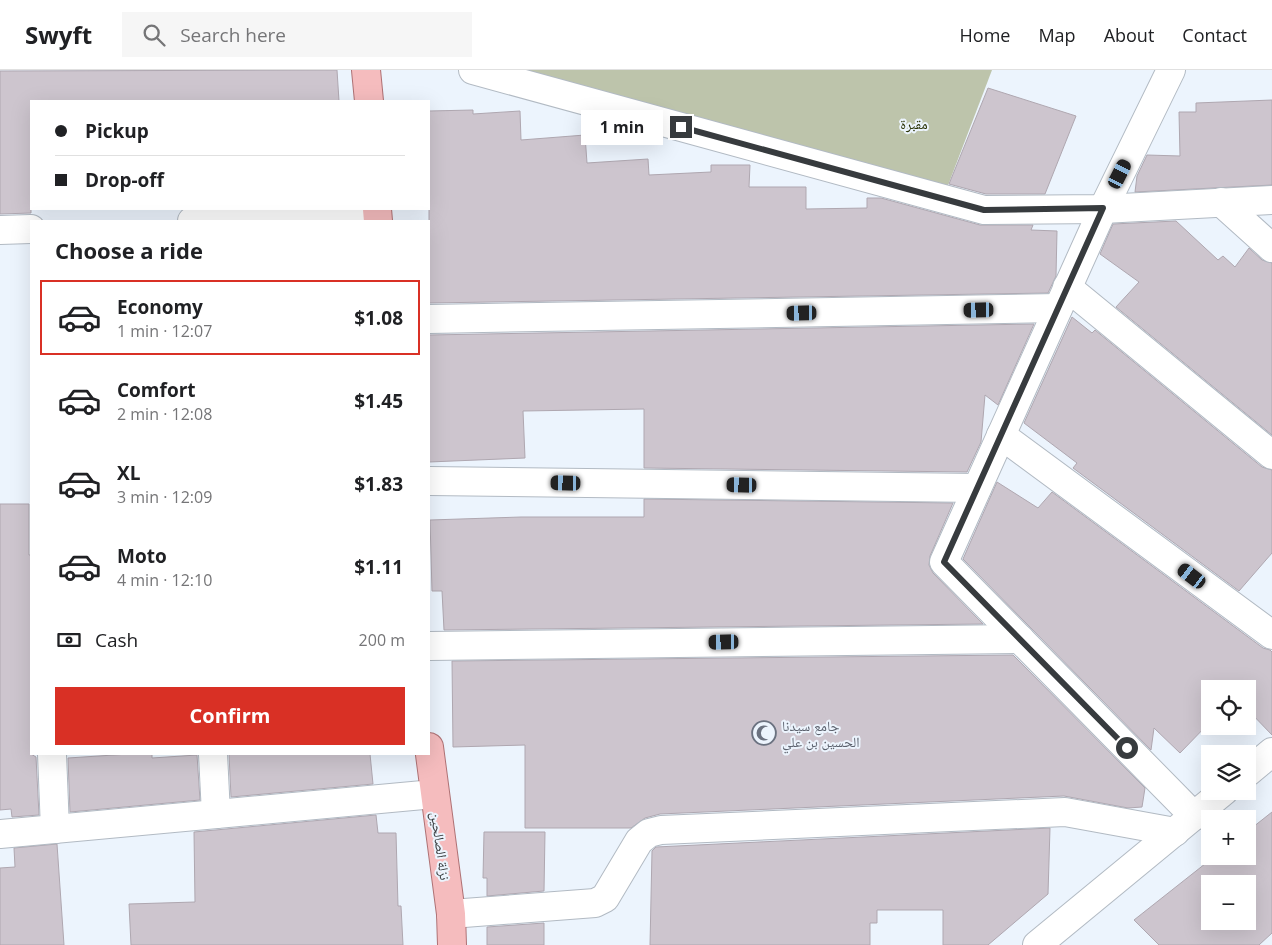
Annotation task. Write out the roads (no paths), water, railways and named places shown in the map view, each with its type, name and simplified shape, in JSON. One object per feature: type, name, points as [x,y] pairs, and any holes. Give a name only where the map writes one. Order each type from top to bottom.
[{"type":"main road","points":[[366,70],[369,100]]},
{"type":"main road","name":"نزلة الصالحين","points":[[430,755],[451,914],[452,945]]},
{"type":"street","points":[[474,70],[984,210],[1103,208],[1272,200]]},
{"type":"street","points":[[1172,70],[1103,208],[944,562],[1020,639],[1185,824]]},
{"type":"street","points":[[1221,202],[1272,248]]},
{"type":"street","points":[[218,220],[377,214]]},
{"type":"street","points":[[0,230],[30,229]]},
{"type":"street","points":[[430,319],[1063,298],[1272,455]]},
{"type":"street","points":[[1001,435],[1272,635]]},
{"type":"street","points":[[430,481],[977,488]]},
{"type":"street","points":[[430,646],[1020,639]]},
{"type":"street","points":[[1256,765],[1272,752]]},
{"type":"street","points":[[52,755],[55,829]]},
{"type":"street","points":[[213,755],[216,814]]},
{"type":"street","points":[[0,834],[434,794]]},
{"type":"street","points":[[1037,945],[1213,800]]},
{"type":"street","points":[[451,914],[595,902],[604,898],[640,841],[649,833],[661,830],[1065,812],[1185,824]]},
{"type":"place","name":"جامع سيدنا الحسين بن علي","points":[[764,733]]},
{"type":"park label","name":"مقبرة","points":[[914,123]]}]
